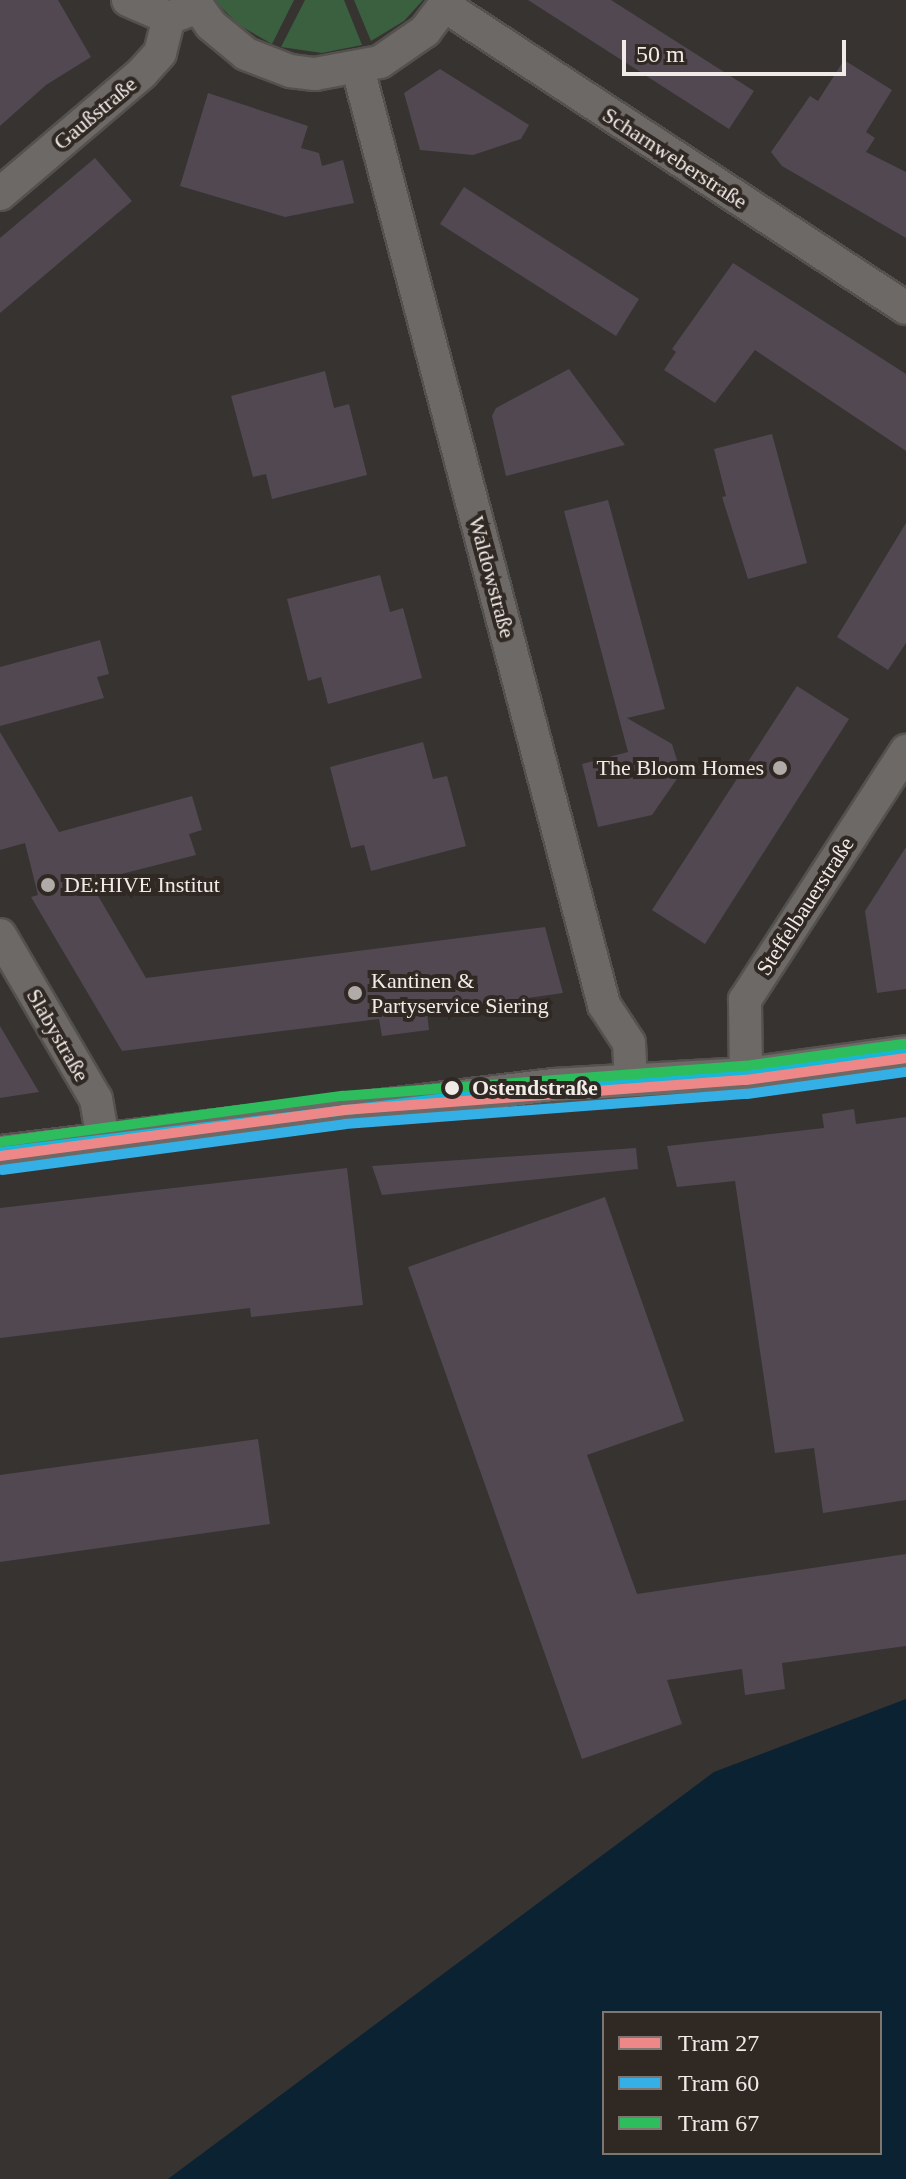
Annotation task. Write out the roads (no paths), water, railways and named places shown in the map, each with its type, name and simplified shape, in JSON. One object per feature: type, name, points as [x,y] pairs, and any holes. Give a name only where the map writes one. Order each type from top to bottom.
[{"type":"street","points":[[128,0],[187,8],[227,41],[267,63],[315,74],[358,69],[405,47],[446,3]]},
{"type":"street","name":"Scharnweberstraße","points":[[446,3],[906,308]]},
{"type":"street","name":"Gaußstraße","points":[[0,194],[142,73],[160,53],[187,8]]},
{"type":"street","name":"Waldowstraße","points":[[358,69],[604,1005],[629,1043],[631,1079]]},
{"type":"street","name":"Steffelbauerstraße","points":[[746,1074],[745,1000],[906,751]]},
{"type":"street","name":"Slabystraße","points":[[0,935],[96,1099],[103,1139]]},
{"type":"street","points":[[0,1152],[631,1079],[746,1074],[906,1052]]},
{"type":"water","points":[[906,1699],[906,2179],[168,2179],[714,1772]]},
{"type":"tram line","name":"67","points":[[0,1142],[342,1096],[745,1066],[904,1044]]},
{"type":"tram line","name":"27","points":[[0,1156],[344,1110],[746,1080],[906,1058]]},
{"type":"tram line","name":"60","points":[[2,1170],[345,1124],[747,1094],[906,1072]]},
{"type":"place","name":"The Bloom Homes","points":[[780,768]]},
{"type":"place","name":"DE:HIVE Institut","points":[[48,885]]},
{"type":"place","name":"Kantinen & Partyservice Siering","points":[[355,993]]},
{"type":"place","name":"Ostendstraße","points":[[452,1088]]}]
